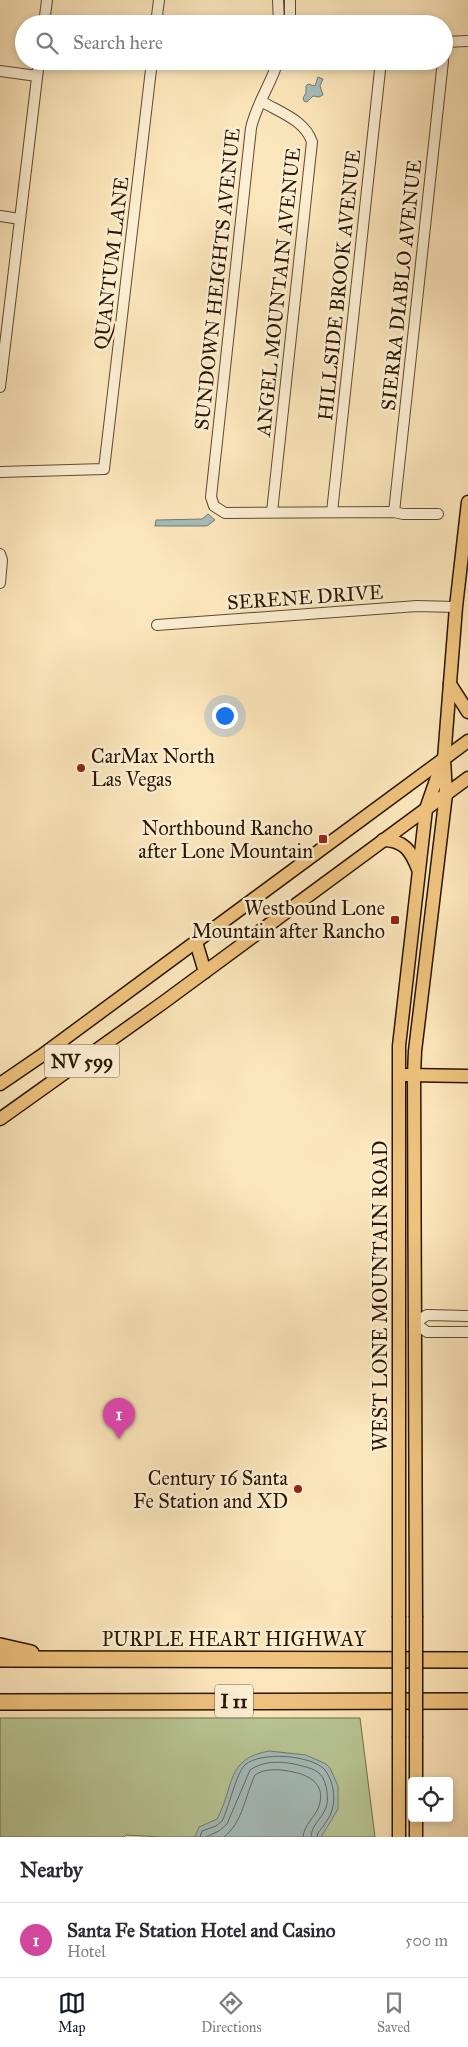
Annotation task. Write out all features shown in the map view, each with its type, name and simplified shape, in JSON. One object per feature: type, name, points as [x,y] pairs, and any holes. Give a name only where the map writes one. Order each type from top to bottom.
[{"type":"highway","points":[[0,1646],[59,1659]]},
{"type":"highway","name":"PURPLE HEART HIGHWAY","points":[[0,1659],[468,1660]]},
{"type":"highway","name":"I 11","points":[[0,1702],[468,1701]]},
{"type":"main road","name":"WEST LONE MOUNTAIN ROAD","points":[[416,1777],[414,1076],[417,1034],[446,794],[444,759],[456,607],[468,502]]},
{"type":"main road","points":[[450,684],[468,712]]},
{"type":"main road","name":"NV 599","points":[[0,1084],[48,1051],[468,740]]},
{"type":"main road","name":"WEST LONE MOUNTAIN ROAD","points":[[399,1837],[399,1046],[426,809],[444,759]]},
{"type":"main road","name":"NV 599","points":[[0,1119],[205,972],[468,778]]},
{"type":"main road","points":[[383,840],[400,843],[407,848],[419,870]]},
{"type":"main road","points":[[196,942],[205,972]]},
{"type":"main road","points":[[399,1075],[468,1076]]},
{"type":"main road","points":[[398,1142],[414,1142]]},
{"type":"main road","points":[[398,1166],[414,1166]]},
{"type":"main road","points":[[398,1227],[414,1227]]},
{"type":"main road","points":[[398,1242],[414,1242]]},
{"type":"main road","points":[[398,1288],[415,1288]]},
{"type":"main road","points":[[398,1322],[415,1323]]},
{"type":"main road","points":[[416,1822],[416,1837]]},
{"type":"street","points":[[45,15],[47,0]]},
{"type":"street","points":[[157,15],[159,0]]},
{"type":"street","points":[[278,0],[279,15]]},
{"type":"street","points":[[290,0],[290,15]]},
{"type":"street","points":[[453,42],[468,41]]},
{"type":"street","points":[[0,387],[3,333],[20,219],[38,70]]},
{"type":"street","name":"QUANTUM LANE","points":[[0,472],[104,470],[151,70]]},
{"type":"street","name":"SUNDOWN HEIGHTS AVENUE","points":[[272,512],[225,513],[214,506],[211,497],[253,119],[275,70]]},
{"type":"street","name":"HILLSIDE BROOK AVENUE","points":[[332,512],[380,70]]},
{"type":"street","name":"SIERRA DIABLO AVENUE","points":[[394,512],[443,70]]},
{"type":"street","points":[[0,71],[37,76]]},
{"type":"street","name":"ANGEL MOUNTAIN AVENUE","points":[[261,102],[300,124],[312,142],[272,512]]},
{"type":"street","points":[[0,216],[20,219]]},
{"type":"street","points":[[272,512],[438,514]]},
{"type":"street","points":[[0,554],[2,560],[0,583]]},
{"type":"street","name":"SERENE DRIVE","points":[[157,626],[417,606],[456,607]]},
{"type":"street","points":[[468,1316],[427,1315],[415,1323],[427,1332],[468,1332]]},
{"type":"green space","points":[[0,1718],[360,1718],[375,1837],[161,1837],[126,1835],[124,1837],[0,1837]]},
{"type":"water","points":[[318,77],[323,79],[320,86],[323,95],[319,97],[313,96],[307,102],[304,101],[306,86],[308,84],[315,86]]},
{"type":"water","points":[[208,514],[215,520],[207,526],[155,526],[156,520],[202,519]]},
{"type":"water","points":[[269,1751],[306,1755],[326,1764],[330,1768],[338,1786],[338,1809],[321,1837],[195,1837],[199,1827],[217,1819],[238,1767],[245,1760]]},
{"type":"place","name":"CarMax North Las Vegas","points":[[81,768]]},
{"type":"place","name":"Northbound Rancho after Lone Mountain","points":[[323,839]]},
{"type":"place","name":"Westbound Lone Mountain after Rancho","points":[[395,920]]},
{"type":"place","name":"Santa Fe Station Hotel and Casino","points":[[119,1439]]},
{"type":"place","name":"Century 16 Santa Fe Station and XD","points":[[298,1489]]}]
